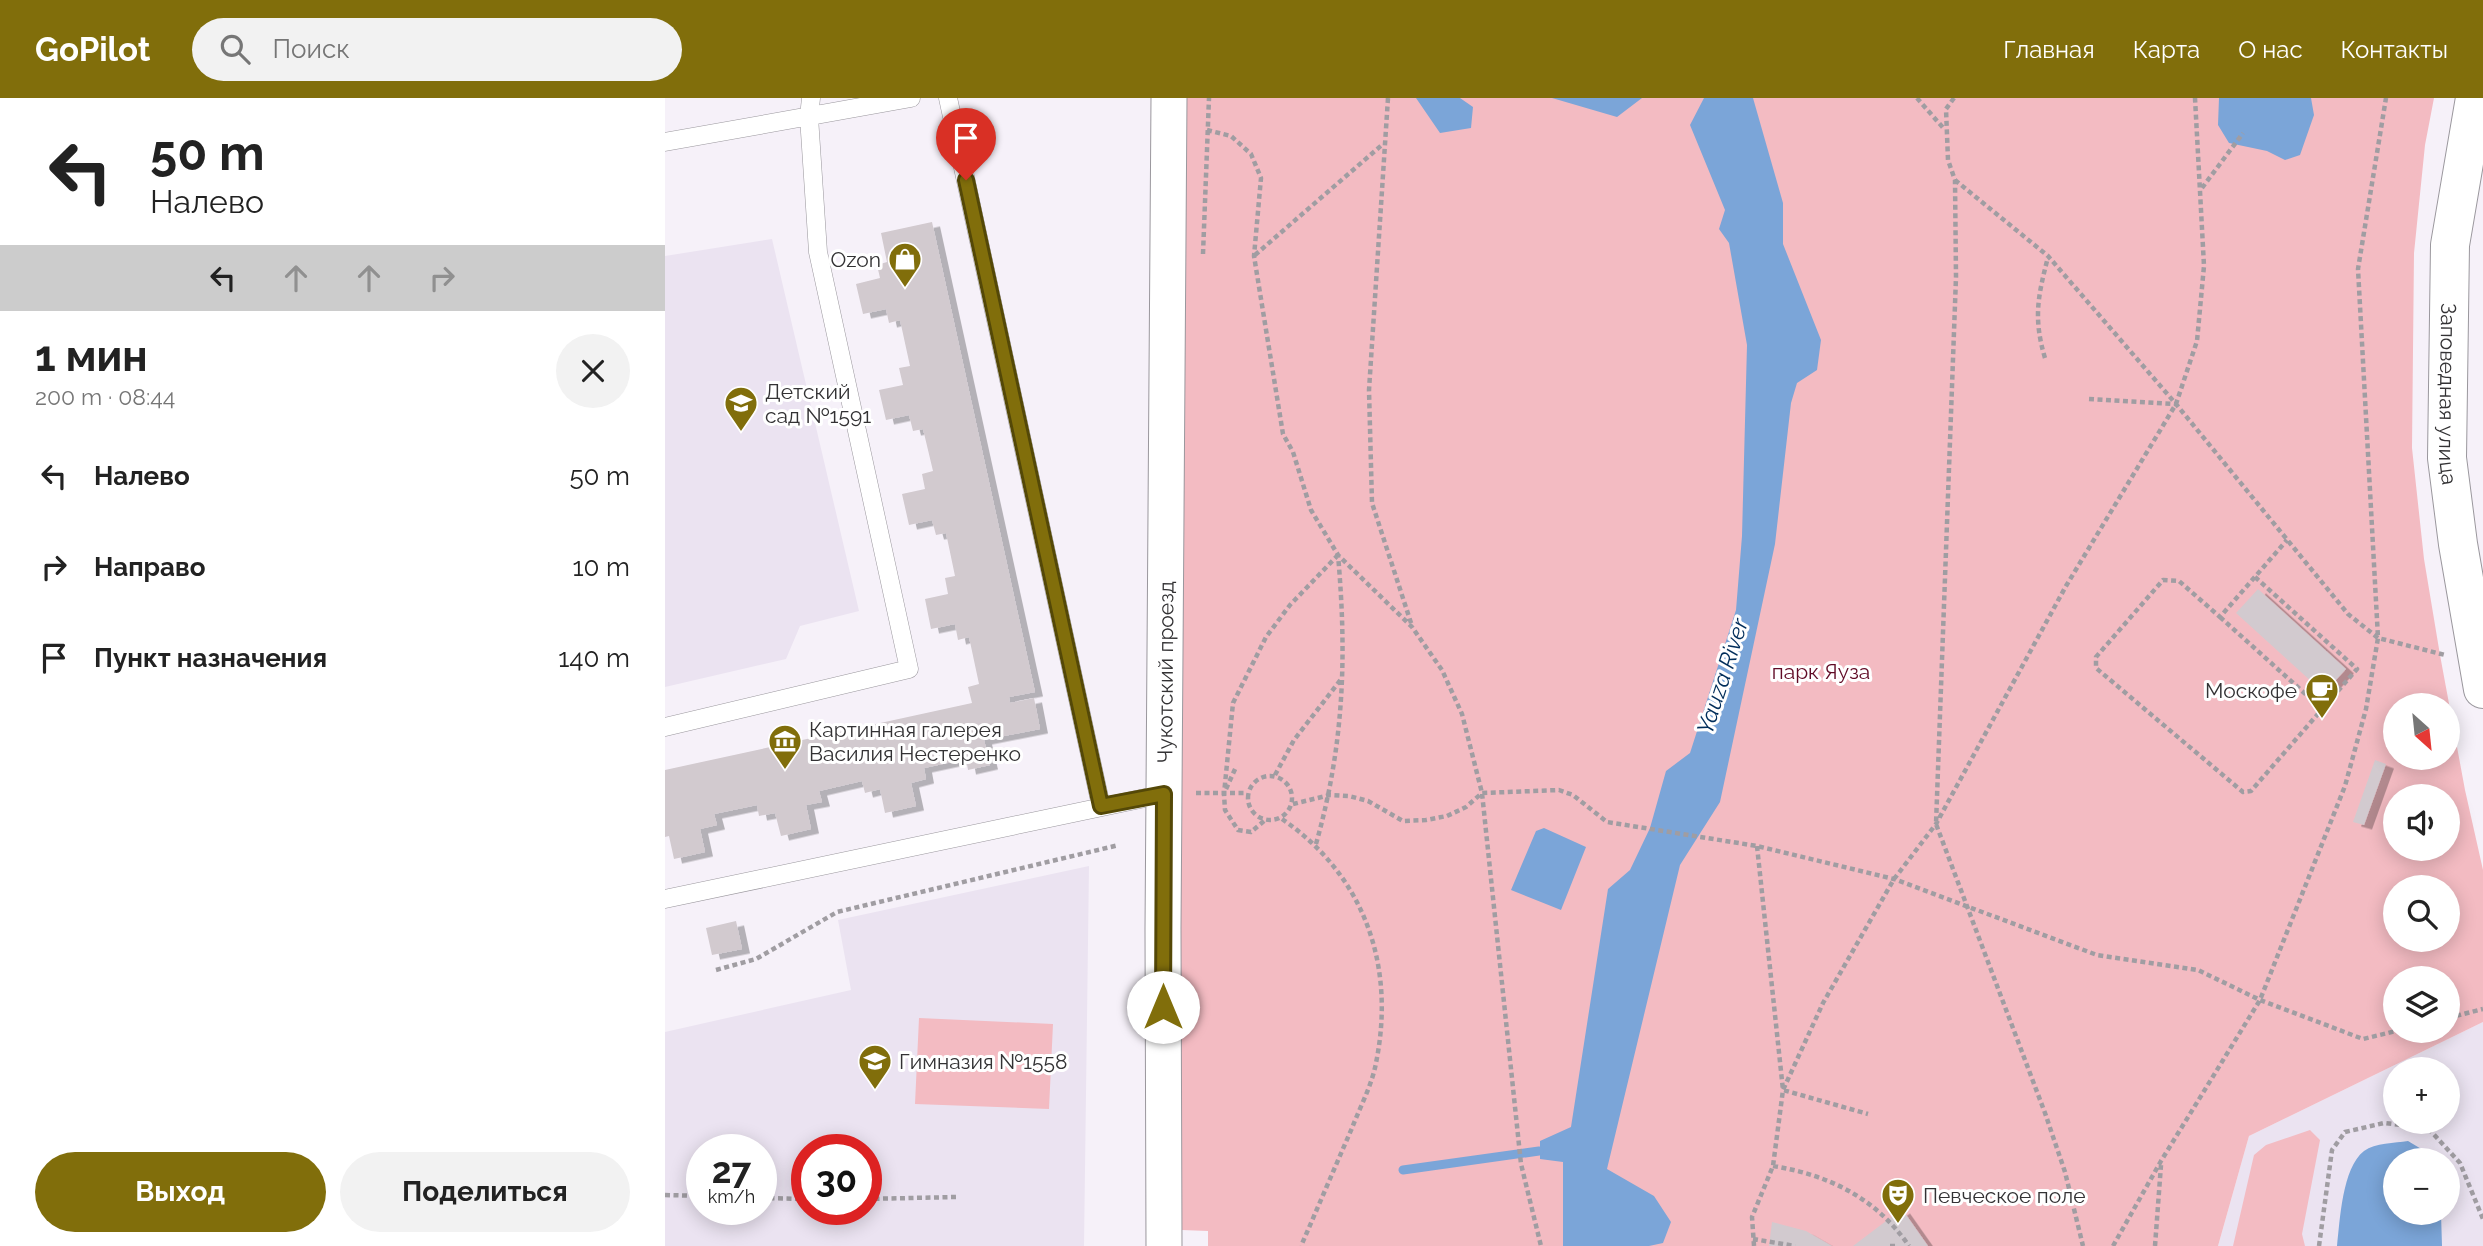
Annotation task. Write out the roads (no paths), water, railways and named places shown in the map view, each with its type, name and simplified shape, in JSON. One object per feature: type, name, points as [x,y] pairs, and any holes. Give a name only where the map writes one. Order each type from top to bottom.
[{"type":"street","name":"Чукотский проезд","points":[[1164,1246],[1169,98]]},
{"type":"street","name":"Заповедная улица","points":[[2475,98],[2450,245],[2447,458],[2458,544],[2483,689]]},
{"type":"lane","points":[[665,727],[909,669],[818,252],[809,117],[811,98]]},
{"type":"lane","points":[[665,142],[911,98]]},
{"type":"lane","points":[[948,98],[1101,806]]},
{"type":"lane","points":[[665,899],[1164,794]]},
{"type":"water","points":[[1416,98],[1460,98],[1473,107],[1471,128],[1440,133]]},
{"type":"water","points":[[1552,98],[1642,98],[1617,117]]},
{"type":"water","name":"Yauza River","points":[[1704,98],[1753,98],[1783,203],[1783,244],[1821,340],[1817,370],[1797,383],[1791,403],[1775,544],[1720,802],[1680,865],[1607,1169],[1654,1196],[1671,1222],[1663,1243],[1649,1246],[1563,1246],[1563,1162],[1540,1159],[1540,1141],[1571,1127],[1608,889],[1630,870],[1650,828],[1666,771],[1690,753],[1736,610],[1742,536],[1747,345],[1729,243],[1719,229],[1725,210],[1690,125]]},
{"type":"water","points":[[2219,98],[2311,98],[2314,115],[2300,155],[2285,160],[2267,151],[2229,143],[2218,125]]},
{"type":"water","points":[[1544,828],[1586,847],[1561,910],[1511,890],[1536,831]]},
{"type":"water","points":[[2408,1141],[2420,1148],[2383,1148],[2383,1225],[2441,1225],[2442,1246],[2337,1246],[2343,1195],[2351,1170],[2364,1151],[2385,1144]]},
{"type":"waterway","points":[[1403,1170],[1539,1151]]},
{"type":"place","name":"Ozon","points":[[905,289]]},
{"type":"place","name":"Детский сад №1591","points":[[741,433]]},
{"type":"place","name":"Москофе","points":[[2322,720]]},
{"type":"place","name":"Картинная галерея Василия Нестеренко","points":[[785,771]]},
{"type":"place","name":"Гимназия №1558","points":[[875,1091]]},
{"type":"place","name":"Певческое поле","points":[[1898,1225]]},
{"type":"park label","name":"парк Яуза","points":[[1821,671]]}]
